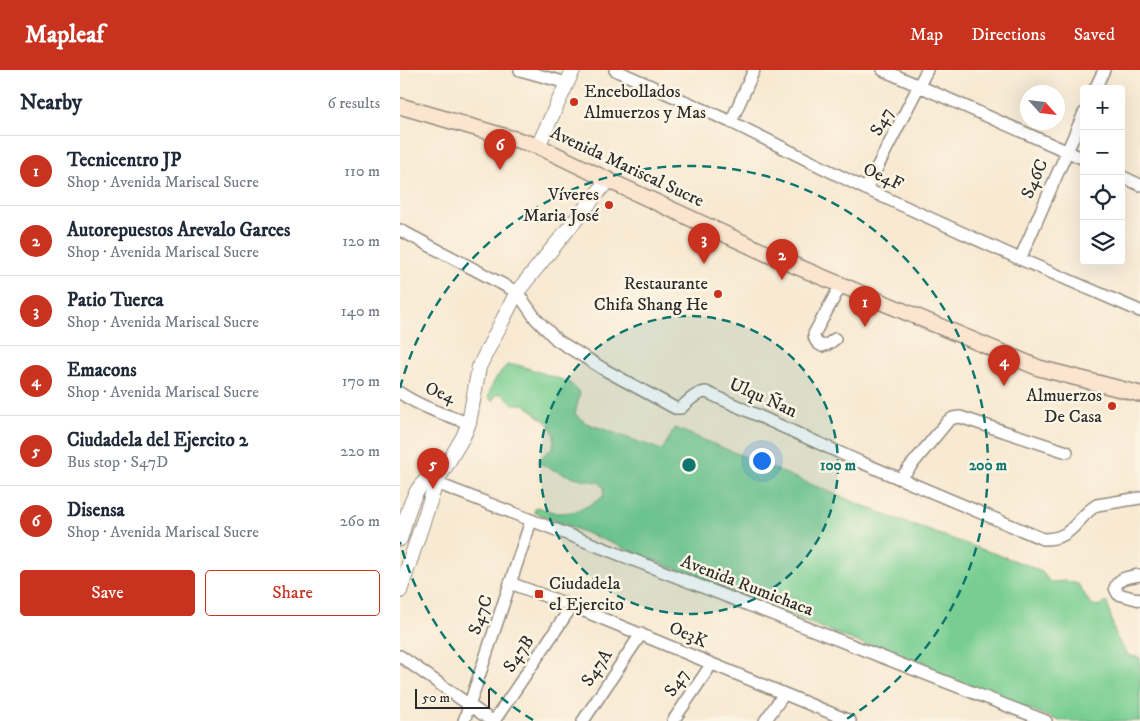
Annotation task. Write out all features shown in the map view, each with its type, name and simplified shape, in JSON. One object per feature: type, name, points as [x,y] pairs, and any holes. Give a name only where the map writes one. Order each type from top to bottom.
[{"type":"main road","name":"Avenida Mariscal Sucre","points":[[400,106],[538,146],[772,256],[1039,368],[1140,394]]},
{"type":"street","points":[[520,70],[567,83]]},
{"type":"street","points":[[538,146],[573,70]]},
{"type":"street","name":"Oe4F","points":[[615,70],[731,122],[866,189],[1140,311]]},
{"type":"street","points":[[731,122],[754,70]]},
{"type":"street","points":[[884,70],[1080,158]]},
{"type":"street","name":"S47","points":[[866,189],[927,70]]},
{"type":"street","points":[[1097,85],[1104,70]]},
{"type":"street","name":"S46C","points":[[1020,259],[1080,122]]},
{"type":"street","points":[[1125,178],[1140,184]]},
{"type":"street","points":[[400,591],[436,482],[463,437],[469,423],[479,367],[517,292],[608,180]]},
{"type":"street","name":"Ulqu Ñan","points":[[400,230],[517,292],[536,319],[557,340],[604,370],[675,408],[681,408],[700,392],[706,392],[900,479],[1043,539],[1064,535],[1097,504],[1140,498]]},
{"type":"street","points":[[834,339],[822,346],[814,339],[814,334],[841,285]]},
{"type":"street","name":"Oe4","points":[[400,393],[410,400],[469,423]]},
{"type":"street","points":[[900,479],[948,421],[954,418],[960,418],[1067,452]]},
{"type":"street","points":[[400,539],[419,487],[424,482],[436,482]]},
{"type":"street","name":"Avenida Rumichaca","points":[[436,482],[531,521],[1046,721]]},
{"type":"street","name":"S47C","points":[[464,721],[531,521]]},
{"type":"street","points":[[1140,575],[1122,578],[1115,588],[1118,594],[1140,600]]},
{"type":"street","name":"Oe3K","points":[[510,583],[641,634],[711,665],[850,721]]},
{"type":"street","name":"S47B","points":[[493,721],[572,606]]},
{"type":"street","name":"S47A","points":[[583,721],[641,634]]},
{"type":"street","points":[[400,656],[493,721]]},
{"type":"street","name":"S47","points":[[673,721],[711,665]]},
{"type":"street","points":[[765,721],[784,694]]},
{"type":"green space","points":[[507,365],[518,365],[569,382],[580,393],[575,414],[586,423],[662,450],[675,428],[893,518],[1027,565],[1042,572],[1050,582],[1066,581],[1078,584],[1090,603],[1097,606],[1107,602],[1116,637],[1128,655],[1140,658],[1140,721],[1060,721],[534,512],[536,507],[565,513],[588,506],[603,497],[604,488],[599,482],[567,475],[538,462],[547,452],[553,449],[554,435],[549,424],[524,404],[513,404],[503,394],[497,394],[492,401],[488,398],[495,380]]},
{"type":"place","name":"Encebollados Almuerzos y Mas","points":[[574,102]]},
{"type":"place","name":"Disensa","points":[[500,170]]},
{"type":"place","name":"Víveres Maria José","points":[[609,205]]},
{"type":"place","name":"Patio Tuerca","points":[[704,264]]},
{"type":"place","name":"Autorepuestos Arevalo Garces","points":[[782,280]]},
{"type":"place","name":"Restaurante Chifa Shang He","points":[[718,294]]},
{"type":"place","name":"Tecnicentro JP","points":[[865,327]]},
{"type":"place","name":"Emacons","points":[[1004,386]]},
{"type":"place","name":"Almuerzos De Casa","points":[[1112,406]]},
{"type":"place","name":"Ciudadela del Ejercito 2","points":[[433,489]]},
{"type":"place","name":"Ciudadela el Ejercito","points":[[539,594]]}]
